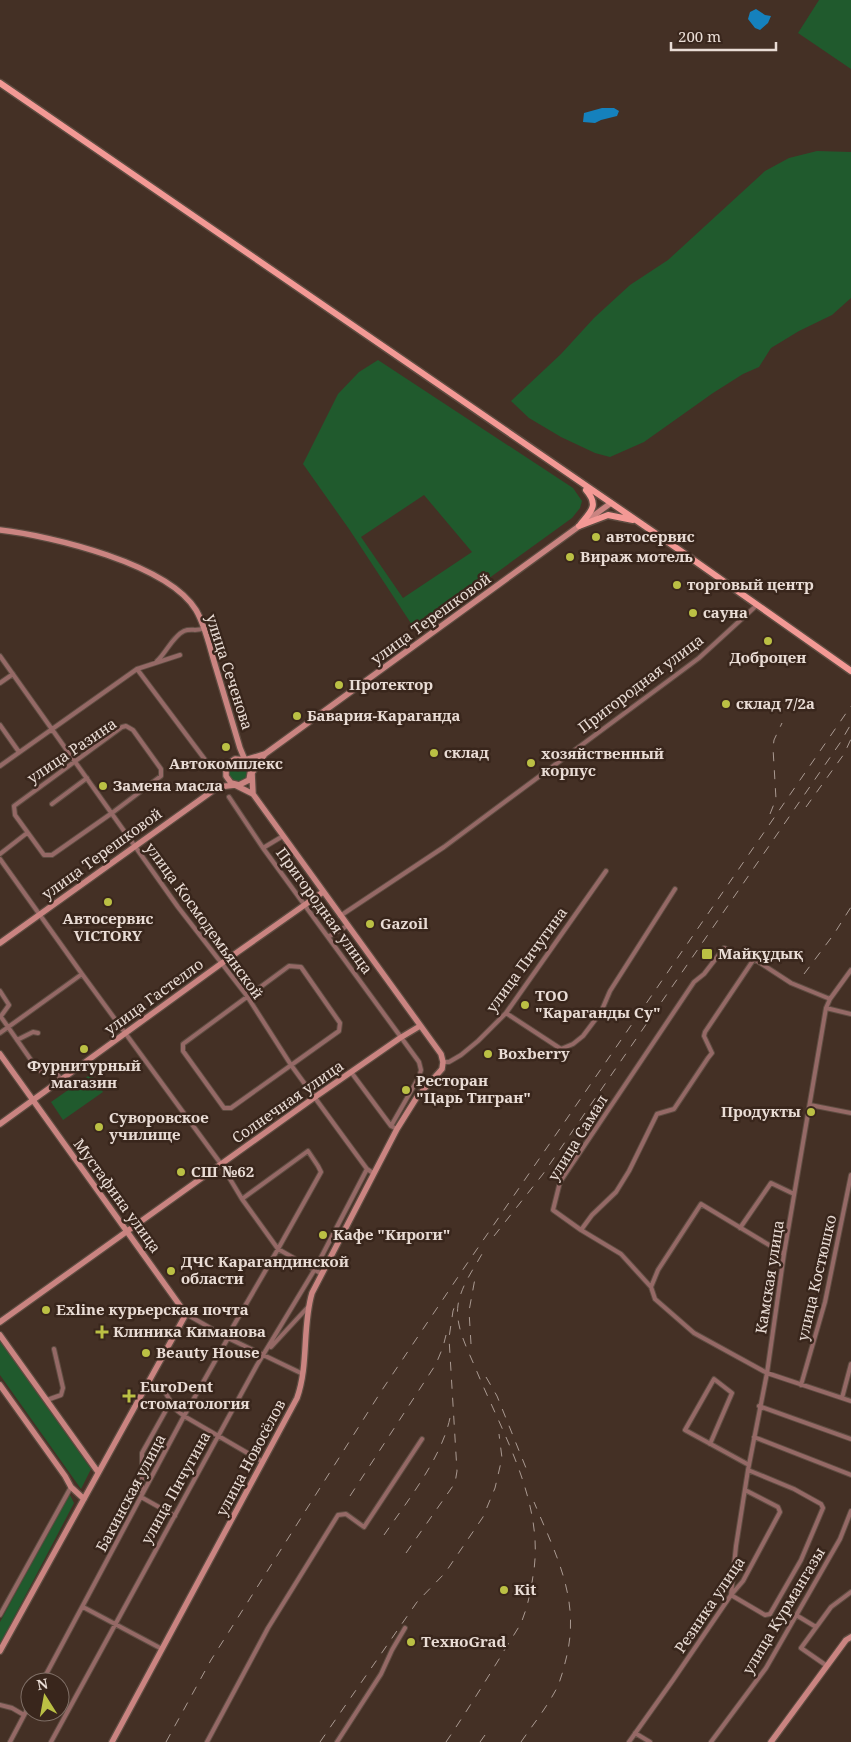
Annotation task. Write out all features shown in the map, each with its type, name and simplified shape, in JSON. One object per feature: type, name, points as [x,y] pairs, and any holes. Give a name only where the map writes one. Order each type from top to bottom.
[{"type":"main road","points":[[0,84],[611,503],[851,671]]},
{"type":"main road","points":[[578,482],[593,501],[592,510],[579,526]]},
{"type":"main road","points":[[579,526],[608,515],[636,521]]},
{"type":"street","name":"улица Терешковой","points":[[235,759],[245,760],[265,754],[611,503]]},
{"type":"street","name":"улица Сеченова","points":[[0,530],[61,540],[103,554],[160,578],[184,595],[196,610],[204,628],[245,760]]},
{"type":"street","name":"Пригородная улица","points":[[340,916],[444,847],[686,668],[706,653],[757,605]]},
{"type":"street","points":[[156,663],[181,633],[186,630],[200,630],[204,628]]},
{"type":"street","points":[[0,766],[137,669],[180,655]]},
{"type":"street","name":"улица Космодемьянской","points":[[0,656],[178,907],[247,996],[291,1065],[367,1169],[373,1173]]},
{"type":"street","points":[[137,669],[206,761],[225,770],[228,780],[254,794]]},
{"type":"street","points":[[0,683],[13,674]]},
{"type":"street","points":[[0,725],[19,752]]},
{"type":"street","name":"улица Разина","points":[[122,727],[129,727],[161,769],[162,773],[159,778],[112,812],[49,855],[42,853],[27,833],[15,815],[14,806],[122,727]]},
{"type":"street","points":[[218,787],[225,770],[231,761],[235,759],[240,748]]},
{"type":"street","name":"улица Терешковой","points":[[0,942],[218,787],[246,783],[265,754]]},
{"type":"street","points":[[245,760],[250,766],[252,773],[254,794]]},
{"type":"street","points":[[52,804],[87,778]]},
{"type":"street","name":"Пригородная улица","points":[[254,794],[347,926],[441,1054],[443,1062]]},
{"type":"street","name":"Пригородная улица","points":[[229,797],[263,848],[419,1062],[421,1070],[408,1096]]},
{"type":"street","points":[[0,854],[27,833]]},
{"type":"street","points":[[263,848],[283,836]]},
{"type":"street","points":[[0,859],[221,1164],[242,1199],[278,1250],[322,1274]]},
{"type":"street","name":"улица Пичугина","points":[[443,1062],[449,1062],[461,1055],[506,1013],[606,871]]},
{"type":"street","points":[[506,1013],[562,1049],[573,1044],[583,1036],[602,1012],[610,991],[675,889]]},
{"type":"street","name":"улица Гастелло","points":[[0,1124],[323,892]]},
{"type":"street","points":[[328,937],[347,926]]},
{"type":"street","name":"улица Самал","points":[[581,1230],[553,1210],[560,1182],[694,982],[704,974],[724,948],[754,959]]},
{"type":"street","points":[[830,999],[791,983],[754,959],[705,1032],[704,1036],[712,1053],[674,1108],[657,1114],[629,1171],[616,1192],[592,1215],[581,1230],[621,1254],[651,1287],[655,1299],[694,1333],[767,1373],[851,1401]]},
{"type":"street","points":[[289,966],[301,967],[340,1023],[339,1031],[291,1065],[231,1108],[224,1108],[183,1051],[183,1044],[289,966]]},
{"type":"street","name":"Камская улица","points":[[731,1595],[736,1546],[748,1468],[767,1373],[784,1254],[826,1008],[830,999],[851,970]]},
{"type":"street","points":[[0,1033],[82,974]]},
{"type":"street","points":[[0,991],[9,1005],[0,1015],[17,1040],[38,1070],[41,1071],[50,1065],[61,1079]]},
{"type":"street","points":[[826,1008],[851,1014]]},
{"type":"street","name":"Солнечная улица","points":[[0,1322],[315,1097],[420,1026]]},
{"type":"street","points":[[17,1040],[33,1032],[38,1033]]},
{"type":"street","name":"Мустафина улица","points":[[0,1054],[127,1231],[178,1297],[186,1314],[228,1338],[303,1374]]},
{"type":"street","points":[[373,1173],[415,1100],[442,1069],[443,1062]]},
{"type":"street","points":[[351,1072],[391,1126],[397,1129]]},
{"type":"street","points":[[391,1126],[408,1096],[415,1100]]},
{"type":"street","points":[[810,1105],[851,1113]]},
{"type":"street","name":"Бакинская улица","points":[[47,1672],[184,1416],[228,1338],[234,1323],[278,1250],[320,1172],[318,1166],[308,1151],[242,1199]]},
{"type":"street","name":"улица Пичугина","points":[[51,1742],[264,1354],[315,1269],[367,1169]]},
{"type":"street","name":"улица Новосёлов","points":[[112,1742],[297,1398],[303,1374],[308,1307],[312,1293],[373,1173]]},
{"type":"street","name":"улица Костюшко","points":[[801,1385],[825,1302],[851,1175]]},
{"type":"street","points":[[740,1228],[771,1183],[794,1194]]},
{"type":"street","points":[[651,1287],[658,1270],[701,1204],[784,1254]]},
{"type":"street","points":[[264,1354],[308,1307]]},
{"type":"street","points":[[0,1651],[186,1314]]},
{"type":"street","points":[[0,1335],[98,1472]]},
{"type":"street","points":[[48,1400],[61,1395],[63,1388],[54,1350]]},
{"type":"street","points":[[842,1398],[851,1364]]},
{"type":"street","points":[[710,1444],[732,1393],[714,1379],[685,1430],[748,1468],[794,1489],[821,1504],[823,1508],[801,1560],[770,1614],[765,1615],[731,1595]]},
{"type":"street","points":[[149,1382],[165,1392],[170,1403],[184,1416],[263,1462]]},
{"type":"street","points":[[0,1385],[65,1476],[70,1487],[84,1499]]},
{"type":"street","points":[[170,1403],[142,1453],[141,1496],[175,1516]]},
{"type":"street","points":[[759,1406],[851,1439]]},
{"type":"street","points":[[754,1437],[851,1475]]},
{"type":"street","points":[[207,1742],[268,1628],[338,1515],[346,1514],[364,1527],[422,1439]]},
{"type":"street","points":[[0,1615],[70,1487]]},
{"type":"street","name":"Резника улица","points":[[629,1742],[731,1595],[743,1581],[780,1512],[778,1507],[745,1490]]},
{"type":"street","name":"улица Курмангазы","points":[[711,1742],[766,1668],[840,1539],[851,1511]]},
{"type":"street","points":[[827,1666],[801,1648],[831,1607],[851,1592]]},
{"type":"street","points":[[83,1607],[162,1650]]},
{"type":"street","points":[[796,1615],[816,1627]]},
{"type":"street","points":[[336,1742],[381,1674],[405,1628]]},
{"type":"street","points":[[771,1742],[851,1633]]},
{"type":"street","points":[[0,1705],[20,1713]]},
{"type":"street","points":[[10,1742],[20,1722]]},
{"type":"street","points":[[635,1733],[650,1742]]},
{"type":"green space","points":[[819,0],[851,0],[851,69],[798,33]]},
{"type":"green space","points":[[817,151],[851,152],[851,298],[832,315],[799,331],[771,348],[759,367],[743,374],[713,393],[644,442],[610,457],[595,453],[561,437],[529,418],[511,401],[630,285],[668,260],[765,171],[789,158]]},
{"type":"green space","points":[[378,360],[573,488],[582,501],[580,508],[572,518],[416,631],[349,529],[303,464],[338,394],[359,372]],"holes":[[[424,495],[472,552],[403,598],[361,537]]]},
{"type":"green space","points":[[239,762],[246,765],[249,772],[246,779],[239,782],[232,779],[229,772],[232,765]]},
{"type":"green space","points":[[91,1074],[103,1092],[63,1120],[51,1102]]},
{"type":"green space","points":[[0,1341],[91,1469],[81,1489],[0,1375]]},
{"type":"green space","points":[[69,1493],[74,1503],[0,1644],[0,1622]]},
{"type":"water","points":[[756,9],[765,15],[771,16],[768,23],[760,30],[755,28],[748,19],[750,12]]},
{"type":"water","points":[[602,108],[614,108],[619,111],[617,116],[595,123],[583,122],[584,113]]},
{"type":"railway","points":[[166,1742],[211,1660],[382,1390],[851,706]]},
{"type":"railway","points":[[770,814],[776,799],[774,740],[782,723]]},
{"type":"railway","points":[[494,1236],[543,1174],[840,743],[851,724]]},
{"type":"railway","points":[[806,807],[844,754],[851,739]]},
{"type":"railway","points":[[804,974],[834,934],[851,907]]},
{"type":"railway","points":[[446,1742],[521,1623],[531,1588],[535,1549],[533,1522],[519,1468],[465,1345],[458,1321],[458,1305],[462,1291],[482,1254]]},
{"type":"railway","points":[[471,1344],[469,1311],[476,1273]]},
{"type":"railway","points":[[406,1553],[455,1483],[457,1471],[449,1338],[455,1305]]},
{"type":"railway","points":[[350,1496],[436,1364],[446,1335]]},
{"type":"railway","points":[[486,1377],[497,1396],[526,1468]]},
{"type":"railway","points":[[384,1535],[414,1492],[433,1460],[441,1444],[451,1412]]},
{"type":"railway","points":[[320,1742],[417,1602],[445,1573],[483,1517],[495,1488],[502,1458],[499,1434]]},
{"type":"railway","points":[[521,1742],[546,1707],[558,1686],[565,1664],[570,1637],[568,1597],[564,1578],[534,1502]]},
{"type":"railway","points":[[480,1742],[485,1735]]},
{"type":"place","name":"автосервис","points":[[596,537]]},
{"type":"place","name":"Вираж мотель","points":[[570,557]]},
{"type":"place","name":"торговый центр","points":[[677,585]]},
{"type":"place","name":"сауна","points":[[693,613]]},
{"type":"place","name":"Доброцен","points":[[768,641]]},
{"type":"place","name":"Протектор","points":[[339,685]]},
{"type":"place","name":"склад 7/2а","points":[[726,704]]},
{"type":"place","name":"Бавария-Караганда","points":[[297,716]]},
{"type":"place","name":"Автокомплекс","points":[[226,747]]},
{"type":"place","name":"склад","points":[[434,753]]},
{"type":"place","name":"хозяйственный корпус","points":[[531,763]]},
{"type":"place","name":"Замена масла","points":[[103,786]]},
{"type":"place","name":"Автосервис VICTORY","points":[[108,902]]},
{"type":"place","name":"Gazoil","points":[[370,924]]},
{"type":"place","name":"Майқұдық","points":[[707,954]]},
{"type":"place","name":"ТОО \"Караганды Су\"","points":[[525,1005]]},
{"type":"place","name":"Фурнитурный магазин","points":[[84,1049]]},
{"type":"place","name":"Boxberry","points":[[488,1054]]},
{"type":"place","name":"Ресторан \"Царь Тигран\"","points":[[406,1090]]},
{"type":"place","name":"Продукты","points":[[811,1112]]},
{"type":"place","name":"Суворовское училище","points":[[99,1127]]},
{"type":"place","name":"СШ №62","points":[[181,1172]]},
{"type":"place","name":"Кафе \"Кироги\"","points":[[323,1235]]},
{"type":"place","name":"ДЧС Карагандинской области","points":[[171,1271]]},
{"type":"place","name":"Exline курьерская почта","points":[[46,1310]]},
{"type":"place","name":"Клиника Киманова","points":[[102,1332]]},
{"type":"place","name":"Beauty House","points":[[146,1353]]},
{"type":"place","name":"EuroDent стоматология","points":[[129,1396]]},
{"type":"place","name":"Kit","points":[[504,1590]]},
{"type":"place","name":"ТехноGrad","points":[[411,1642]]}]
